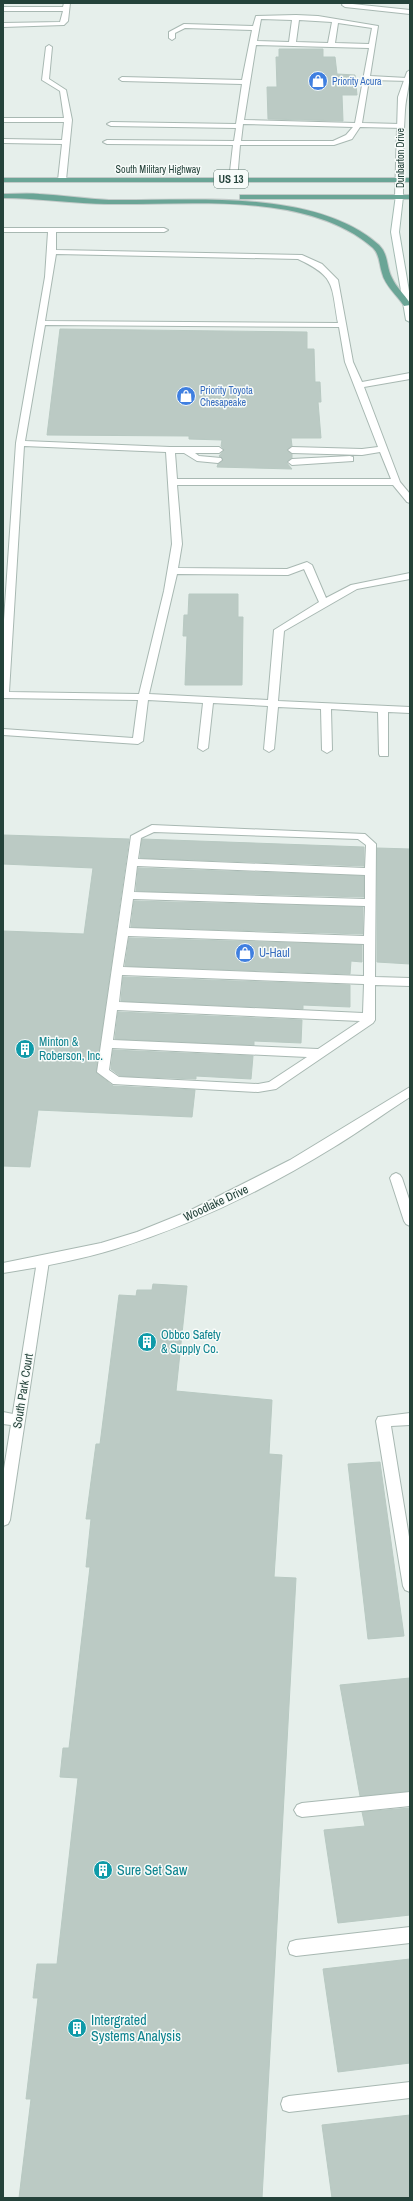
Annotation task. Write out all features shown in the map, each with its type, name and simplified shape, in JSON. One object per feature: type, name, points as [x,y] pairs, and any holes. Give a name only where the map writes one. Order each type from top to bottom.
[{"type":"main road","name":"South Military Highway","points":[[3,180],[410,180]]},
{"type":"main road","name":"US 13","points":[[3,196],[410,197]]},
{"type":"main road","points":[[34,196],[106,202],[236,203],[284,208],[321,217],[352,230],[375,246],[383,255],[387,276],[407,304]]},
{"type":"street","points":[[346,3],[345,5],[410,12]]},
{"type":"street","points":[[3,10],[67,6],[65,21],[58,25],[3,25]]},
{"type":"street","points":[[107,142],[236,143],[334,143],[349,137],[358,125],[376,27],[296,17],[258,16],[245,82],[236,143],[233,180]]},
{"type":"street","points":[[292,44],[296,17]]},
{"type":"street","points":[[331,45],[335,21]]},
{"type":"street","points":[[172,38],[172,32],[184,26],[256,28]]},
{"type":"street","points":[[253,42],[372,46]]},
{"type":"street","points":[[49,47],[45,80],[63,90],[68,120],[62,180]]},
{"type":"street","name":"Dunbarton Drive","points":[[410,72],[402,97],[400,126],[400,180],[395,232],[410,320]]},
{"type":"street","points":[[366,78],[408,80]]},
{"type":"street","points":[[122,79],[245,82]]},
{"type":"street","points":[[3,120],[68,120]]},
{"type":"street","points":[[111,124],[400,126]]},
{"type":"street","points":[[3,141],[66,142]]},
{"type":"street","points":[[3,230],[164,230]]},
{"type":"street","points":[[52,230],[52,252],[20,444],[3,697],[143,697],[410,710]]},
{"type":"street","points":[[52,252],[300,256],[319,266],[334,280],[349,362],[396,482],[410,500]]},
{"type":"street","points":[[41,323],[342,324]]},
{"type":"street","points":[[359,385],[410,376]]},
{"type":"street","points":[[20,444],[170,450],[186,450],[219,446]]},
{"type":"street","points":[[292,447],[362,452],[384,449]]},
{"type":"street","points":[[3,732],[138,741],[143,697],[177,544],[178,530],[170,450]]},
{"type":"street","points":[[186,450],[197,458],[218,460]]},
{"type":"street","points":[[292,462],[349,459],[362,452]]},
{"type":"street","points":[[173,482],[396,482]]},
{"type":"street","points":[[172,571],[288,572],[307,565],[324,603]]},
{"type":"street","points":[[269,749],[279,630],[354,587],[410,576]]},
{"type":"street","points":[[203,748],[208,700]]},
{"type":"street","points":[[326,706],[327,750]]},
{"type":"street","points":[[383,709],[384,754]]},
{"type":"street","points":[[152,828],[361,836],[372,844],[371,872],[369,1020],[272,1086],[258,1088],[117,1081],[103,1072],[136,836],[152,828]]},
{"type":"street","points":[[133,862],[371,872]]},
{"type":"street","points":[[128,895],[371,903]]},
{"type":"street","points":[[123,932],[370,940]]},
{"type":"street","points":[[118,971],[410,982]]},
{"type":"street","points":[[113,1006],[369,1017]]},
{"type":"street","points":[[107,1044],[321,1052]]},
{"type":"street","name":"Woodlake Drive","points":[[3,1268],[43,1261],[115,1244],[172,1223],[238,1194],[319,1150],[410,1091]]},
{"type":"street","points":[[396,1178],[410,1221]]},
{"type":"street","name":"South Park Court","points":[[3,1520],[43,1261]]},
{"type":"street","points":[[3,1418],[18,1420]]},
{"type":"street","points":[[410,1419],[383,1421],[410,1586]]},
{"type":"street","points":[[302,1810],[410,1799]]},
{"type":"street","points":[[296,1948],[410,1935]]},
{"type":"street","points":[[289,2104],[410,2090]]},
{"type":"building","name":"Priority Acura","points":[[279,49],[323,49],[323,57],[335,57],[337,74],[355,75],[357,95],[342,95],[343,121],[268,119],[267,87],[277,87],[276,57],[279,57]]},
{"type":"building","name":"Priority Toyota Chesapeake","points":[[60,329],[307,332],[307,349],[314,349],[315,382],[320,382],[321,402],[318,402],[321,438],[291,438],[292,446],[286,450],[292,454],[292,458],[286,462],[292,469],[217,467],[223,460],[219,456],[224,450],[221,446],[222,440],[189,439],[189,436],[47,435]]},
{"type":"building","points":[[189,594],[238,594],[238,617],[243,617],[242,685],[185,685],[187,636],[183,636],[184,615],[188,615]]},
{"type":"building","points":[[3,835],[129,839],[96,1072],[113,1086],[195,1090],[192,1117],[38,1110],[30,1167],[3,1166],[3,931],[84,934],[93,868],[3,864]]},
{"type":"building","points":[[142,839],[364,847],[364,866],[140,858]]},
{"type":"building","points":[[377,848],[410,849],[410,964],[377,962]]},
{"type":"building","points":[[138,868],[364,876],[364,897],[136,891]]},
{"type":"building","points":[[134,901],[363,907],[363,934],[131,927]]},
{"type":"building","points":[[129,938],[362,945],[362,962],[351,961],[350,974],[125,966]]},
{"type":"building","points":[[123,977],[350,985],[350,1007],[303,1005],[303,1009],[121,1001]]},
{"type":"building","points":[[118,1012],[302,1020],[301,1043],[254,1041],[254,1045],[115,1039]]},
{"type":"building","points":[[113,1050],[253,1056],[251,1079],[196,1076],[196,1079],[120,1076],[111,1069]]},
{"type":"building","points":[[153,1284],[187,1286],[176,1391],[272,1400],[269,1454],[282,1455],[274,1577],[296,1578],[262,2198],[19,2198],[31,2099],[26,2099],[38,1998],[33,1998],[37,1964],[57,1964],[78,1778],[60,1777],[63,1748],[69,1748],[90,1567],[86,1567],[91,1519],[86,1519],[96,1444],[100,1444],[119,1295],[136,1296],[137,1290],[152,1290]]},
{"type":"building","points":[[380,1462],[404,1636],[368,1639],[348,1464]]},
{"type":"building","points":[[410,1678],[410,1791],[360,1796],[340,1685]]},
{"type":"building","points":[[410,1808],[410,1915],[338,1923],[324,1830],[365,1826],[362,1812]]},
{"type":"building","points":[[410,1959],[410,2063],[338,2072],[323,1969]]},
{"type":"building","points":[[410,2115],[410,2198],[332,2198],[322,2125]]},
{"type":"place","name":"Priority Acura","points":[[318,81]]},
{"type":"place","name":"Priority Toyota Chesapeake","points":[[186,396]]},
{"type":"place","name":"U-Haul","points":[[245,953]]},
{"type":"place","name":"Minton & Roberson, Inc.","points":[[25,1049]]},
{"type":"place","name":"Obbco Safety & Supply Co.","points":[[147,1342]]},
{"type":"place","name":"Sure Set Saw","points":[[103,1870]]},
{"type":"place","name":"Intergrated Systems Analysis","points":[[77,2028]]}]
